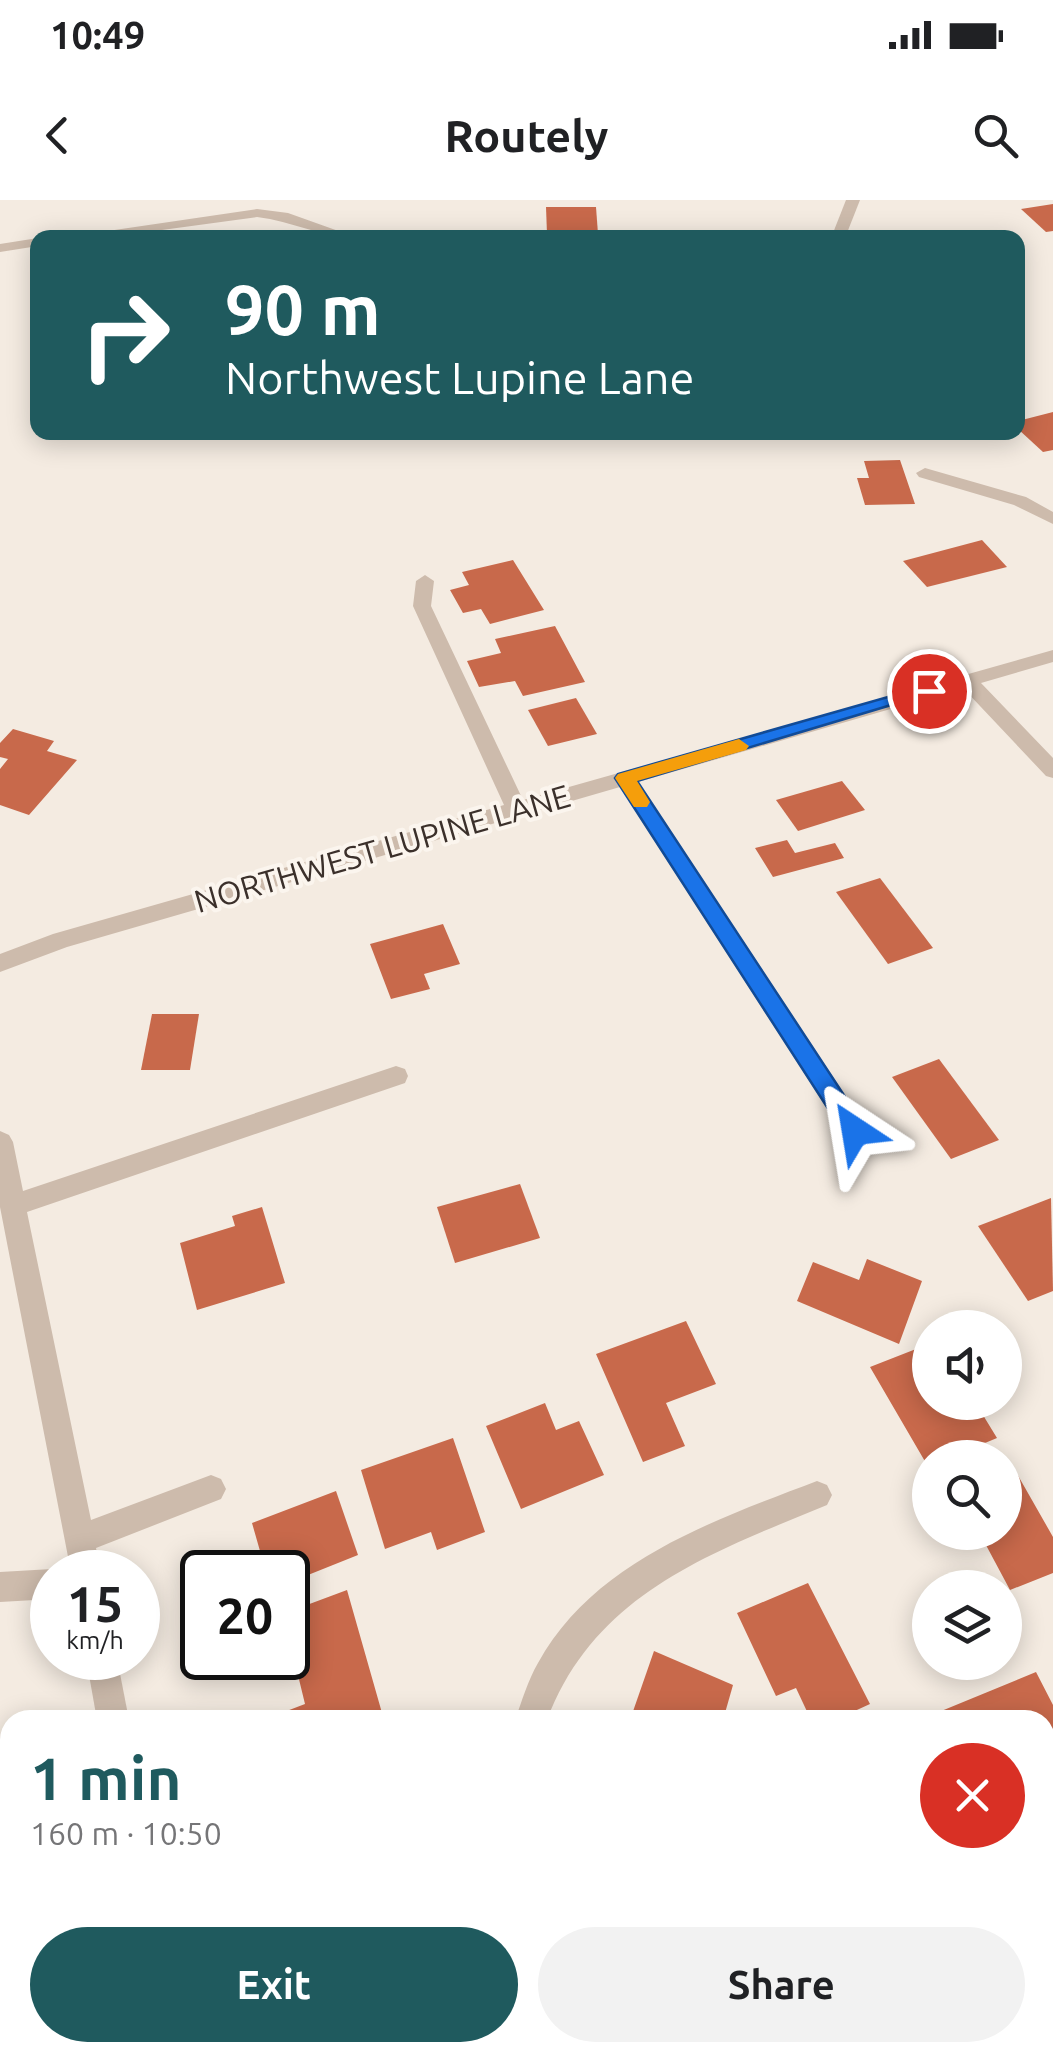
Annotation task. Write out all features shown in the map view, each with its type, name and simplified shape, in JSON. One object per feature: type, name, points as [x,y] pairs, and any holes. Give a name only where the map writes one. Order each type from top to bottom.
[{"type":"street","points":[[841,230],[853,200]]},
{"type":"street","points":[[131,230],[257,214],[283,216],[326,230]]},
{"type":"street","points":[[0,248],[30,243]]},
{"type":"street","points":[[925,473],[1020,501],[1053,520]]},
{"type":"street","points":[[425,580],[422,606],[516,810]]},
{"type":"street","name":"NORTHWEST LUPINE LANE","points":[[0,963],[61,940],[1053,656]]},
{"type":"street","points":[[967,680],[1053,771]]},
{"type":"street","points":[[625,778],[855,1131]]},
{"type":"street","points":[[13,1206],[396,1076]]},
{"type":"street","points":[[0,1142],[82,1550]]},
{"type":"street","points":[[80,1539],[211,1489]]},
{"type":"street","points":[[534,1710],[566,1645],[605,1605],[652,1568],[704,1539],[817,1495]]},
{"type":"street","points":[[0,1587],[30,1585]]},
{"type":"street","points":[[106,1680],[111,1710]]},
{"type":"building","points":[[1053,204],[1053,231],[1046,232],[1021,209]]},
{"type":"building","points":[[546,207],[596,207],[598,230],[547,230]]},
{"type":"building","points":[[1053,412],[1053,450],[1043,452],[1025,435],[1025,419]]},
{"type":"building","points":[[900,460],[915,504],[865,505],[857,478],[869,478],[864,461]]},
{"type":"building","points":[[982,540],[1007,567],[927,587],[903,561]]},
{"type":"building","points":[[513,560],[544,610],[490,624],[481,609],[463,613],[450,590],[469,585],[462,572]]},
{"type":"building","points":[[555,626],[585,682],[523,696],[515,681],[479,687],[467,661],[501,653],[495,639]]},
{"type":"building","points":[[576,698],[597,734],[548,746],[528,710]]},
{"type":"building","points":[[13,729],[54,741],[47,751],[77,760],[29,815],[0,805],[0,769],[8,759],[0,757],[0,743]]},
{"type":"building","points":[[842,781],[865,810],[798,831],[776,800]]},
{"type":"building","points":[[787,840],[795,853],[835,843],[844,858],[773,877],[755,848]]},
{"type":"building","points":[[880,878],[933,948],[888,964],[836,892]]},
{"type":"building","points":[[443,924],[460,964],[424,974],[430,989],[391,999],[370,944]]},
{"type":"building","points":[[152,1014],[199,1014],[190,1070],[141,1070]]},
{"type":"building","points":[[939,1059],[999,1140],[951,1159],[892,1077]]},
{"type":"building","points":[[520,1184],[540,1238],[455,1263],[437,1207]]},
{"type":"building","points":[[1051,1198],[1053,1291],[1028,1301],[978,1226]]},
{"type":"building","points":[[262,1207],[285,1283],[197,1310],[180,1243],[235,1226],[232,1216]]},
{"type":"building","points":[[867,1259],[922,1281],[899,1344],[797,1301],[813,1262],[859,1280]]},
{"type":"building","points":[[686,1321],[716,1384],[666,1403],[685,1446],[643,1462],[596,1354]]},
{"type":"building","points":[[912,1351],[912,1420],[986,1420],[997,1438],[913,1440],[870,1367]]},
{"type":"building","points":[[545,1403],[556,1430],[579,1421],[604,1475],[521,1509],[486,1426]]},
{"type":"building","points":[[453,1438],[485,1532],[437,1550],[431,1532],[385,1549],[361,1470]]},
{"type":"building","points":[[1022,1483],[1053,1537],[1053,1573],[1022,1585],[1022,1570],[999,1570],[989,1550],[1022,1550]]},
{"type":"building","points":[[336,1491],[358,1555],[310,1574],[310,1550],[260,1550],[252,1523]]},
{"type":"building","points":[[808,1583],[870,1704],[857,1710],[806,1710],[796,1688],[776,1696],[737,1613]]},
{"type":"building","points":[[347,1590],[381,1710],[289,1710],[305,1704],[299,1680],[310,1680],[310,1604]]},
{"type":"building","points":[[654,1651],[733,1685],[726,1710],[633,1710]]},
{"type":"building","points":[[1036,1672],[1053,1710],[944,1710]]},
{"type":"slow traffic","points":[[640,802],[625,778],[739,746]]},
{"type":"route","points":[[855,1131],[625,778],[929,691]]}]
